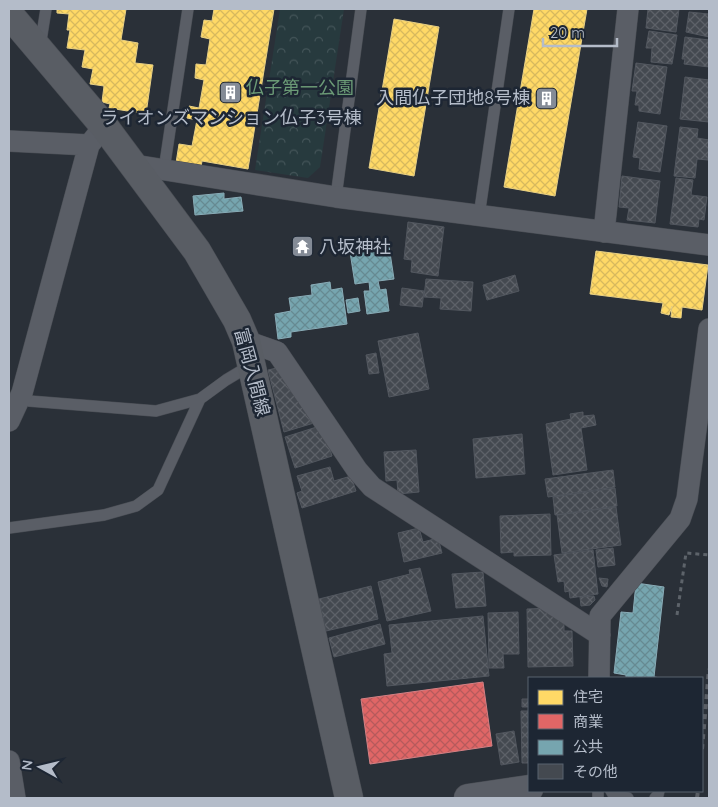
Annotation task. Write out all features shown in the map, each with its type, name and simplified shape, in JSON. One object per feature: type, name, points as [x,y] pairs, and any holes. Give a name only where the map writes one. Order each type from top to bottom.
[{"type":"main road","name":"富岡入間線","points":[[9,14],[40,51],[96,136],[134,165],[197,251],[237,320],[249,352],[349,798]]},
{"type":"street","points":[[604,232],[628,9]]},
{"type":"street","points":[[9,142],[96,136],[22,393],[9,421]]},
{"type":"street","points":[[134,165],[336,197],[709,245]]},
{"type":"street","points":[[599,677],[600,616],[680,519],[687,499],[709,329]]},
{"type":"street","points":[[249,352],[277,352],[357,470],[372,487],[600,635]]},
{"type":"street","points":[[9,762],[15,798]]},
{"type":"street","points":[[468,798],[528,789]]},
{"type":"lane","points":[[40,51],[46,9]]},
{"type":"lane","points":[[164,170],[188,9]]},
{"type":"lane","points":[[336,197],[361,9]]},
{"type":"lane","points":[[479,216],[509,9]]},
{"type":"lane","points":[[22,393],[29,401],[156,411],[200,399],[226,380],[249,352]]},
{"type":"lane","points":[[9,528],[104,515],[136,506],[158,490],[200,399]]},
{"type":"lane","points":[[612,792],[614,796],[628,798]]},
{"type":"path","points":[[677,615],[686,552],[709,556]]},
{"type":"green space","name":"仏子第一公園","points":[[280,9],[344,9],[320,167],[308,178],[255,170]]},
{"type":"building: 住宅","points":[[57,9],[126,9],[121,40],[138,43],[135,63],[153,65],[146,114],[109,108],[110,104],[102,102],[104,86],[90,84],[93,69],[82,67],[85,50],[67,48],[70,30],[67,30],[69,14],[57,13]]},
{"type":"building: 住宅","name":"ライオンズマンション仏子3号棟","points":[[214,9],[274,9],[248,169],[202,161],[201,167],[176,163],[179,144],[192,146],[197,120],[187,118],[189,106],[199,108],[204,80],[195,78],[196,64],[206,65],[210,39],[201,37],[204,20],[212,21]]},
{"type":"building: 住宅","name":"入間仏子団地8号棟","points":[[534,9],[587,9],[555,196],[504,187]]},
{"type":"building: 住宅","points":[[394,19],[439,27],[414,176],[369,168]]},
{"type":"building: 住宅","points":[[596,251],[708,265],[702,310],[682,307],[681,318],[671,317],[672,306],[669,315],[661,313],[663,303],[590,294]]},
{"type":"building: 商業","points":[[483,682],[492,746],[370,764],[361,699]]},
{"type":"building: 公共","points":[[224,193],[224,199],[241,197],[243,211],[195,215],[193,196]]},
{"type":"building: 公共","points":[[389,246],[394,279],[378,281],[380,290],[386,289],[389,311],[367,314],[364,291],[370,291],[369,282],[355,284],[350,252]]},
{"type":"building: 公共","points":[[330,282],[331,290],[342,288],[347,324],[291,332],[291,337],[278,339],[275,314],[291,311],[289,298],[312,295],[311,285]]},
{"type":"building: 公共","points":[[358,298],[360,311],[348,313],[346,300]]},
{"type":"building: 公共","points":[[636,583],[664,587],[654,677],[626,677],[626,675],[614,673],[621,612],[633,613]]},
{"type":"building: その他","points":[[648,9],[679,9],[676,32],[646,28]]},
{"type":"building: その他","points":[[689,12],[709,14],[709,37],[686,32]]},
{"type":"building: その他","points":[[649,31],[677,35],[672,64],[651,62],[652,48],[646,48]]},
{"type":"building: その他","points":[[685,37],[709,40],[709,67],[684,64],[685,59],[682,59]]},
{"type":"building: その他","points":[[636,63],[667,67],[660,114],[639,111],[639,105],[635,105],[637,91],[632,91]]},
{"type":"building: その他","points":[[685,77],[709,80],[709,122],[680,119]]},
{"type":"building: その他","points":[[638,122],[667,126],[660,172],[639,169],[640,158],[633,157]]},
{"type":"building: その他","points":[[680,127],[698,129],[697,138],[709,140],[708,160],[697,159],[695,178],[674,176]]},
{"type":"building: その他","points":[[622,176],[660,181],[655,223],[627,220],[629,208],[619,207]]},
{"type":"building: その他","points":[[676,178],[693,180],[691,195],[707,197],[704,220],[699,219],[698,227],[670,224]]},
{"type":"building: その他","points":[[408,222],[444,227],[438,276],[411,272],[412,260],[404,259]]},
{"type":"building: その他","points":[[515,275],[519,291],[487,300],[483,285]]},
{"type":"building: その他","points":[[426,279],[473,282],[471,311],[440,309],[441,298],[424,297]]},
{"type":"building: その他","points":[[402,288],[424,291],[422,307],[400,305]]},
{"type":"building: その他","points":[[418,333],[429,389],[389,397],[378,341]]},
{"type":"building: その他","points":[[376,353],[379,373],[369,374],[366,355]]},
{"type":"building: その他","points":[[281,367],[314,423],[284,432],[268,370]]},
{"type":"building: その他","points":[[583,412],[583,416],[594,415],[596,425],[581,428],[587,470],[553,475],[546,424],[571,419],[570,414]]},
{"type":"building: その他","points":[[323,425],[332,456],[295,468],[285,437]]},
{"type":"building: その他","points":[[522,434],[525,474],[476,478],[473,439]]},
{"type":"building: その他","points":[[416,450],[419,492],[398,494],[397,480],[386,481],[384,452]]},
{"type":"building: その他","points":[[330,467],[334,481],[351,476],[356,491],[302,508],[297,493],[302,491],[297,476]]},
{"type":"building: その他","points":[[613,470],[615,487],[548,497],[545,479]]},
{"type":"building: その他","points":[[615,488],[617,506],[555,515],[553,497]]},
{"type":"building: その他","points":[[616,507],[621,545],[562,553],[557,515]]},
{"type":"building: その他","points":[[550,514],[551,555],[514,556],[514,552],[501,553],[500,516]]},
{"type":"building: その他","points":[[419,528],[423,542],[438,538],[442,553],[404,562],[398,533]]},
{"type":"building: その他","points":[[613,548],[615,565],[598,567],[596,550]]},
{"type":"building: その他","points":[[593,550],[598,594],[570,598],[569,591],[565,592],[564,581],[558,582],[554,555]]},
{"type":"building: その他","points":[[420,568],[431,611],[387,621],[378,582],[410,574],[409,570]]},
{"type":"building: その他","points":[[483,572],[486,606],[456,608],[452,574]]},
{"type":"building: その他","points":[[599,578],[608,579],[607,587],[602,586]]},
{"type":"building: その他","points":[[371,586],[378,619],[326,631],[319,599]]},
{"type":"building: その他","points":[[594,596],[595,600],[590,605],[581,606],[580,597]]},
{"type":"building: その他","points":[[556,608],[556,619],[564,619],[564,631],[572,631],[573,666],[528,667],[527,609]]},
{"type":"building: その他","points":[[518,612],[519,654],[503,654],[504,668],[489,668],[488,613]]},
{"type":"building: その他","points":[[483,616],[489,676],[387,686],[384,654],[392,653],[389,625]]},
{"type":"building: その他","points":[[380,624],[385,644],[334,657],[329,638]]},
{"type":"building: その他","points":[[522,699],[528,699],[528,707],[522,707]]},
{"type":"building: その他","points":[[521,711],[528,711],[528,763],[522,763]]},
{"type":"building: その他","points":[[514,731],[519,762],[501,765],[496,734]]},
{"type":"railway","points":[[703,738],[709,669]]},
{"type":"railway","points":[[697,798],[698,792]]},
{"type":"place","name":"ライオンズマンション仏子3号棟","points":[[231,93]]},
{"type":"place","name":"入間仏子団地8号棟","points":[[546,98]]},
{"type":"place","name":"八坂神社","points":[[303,247]]}]
